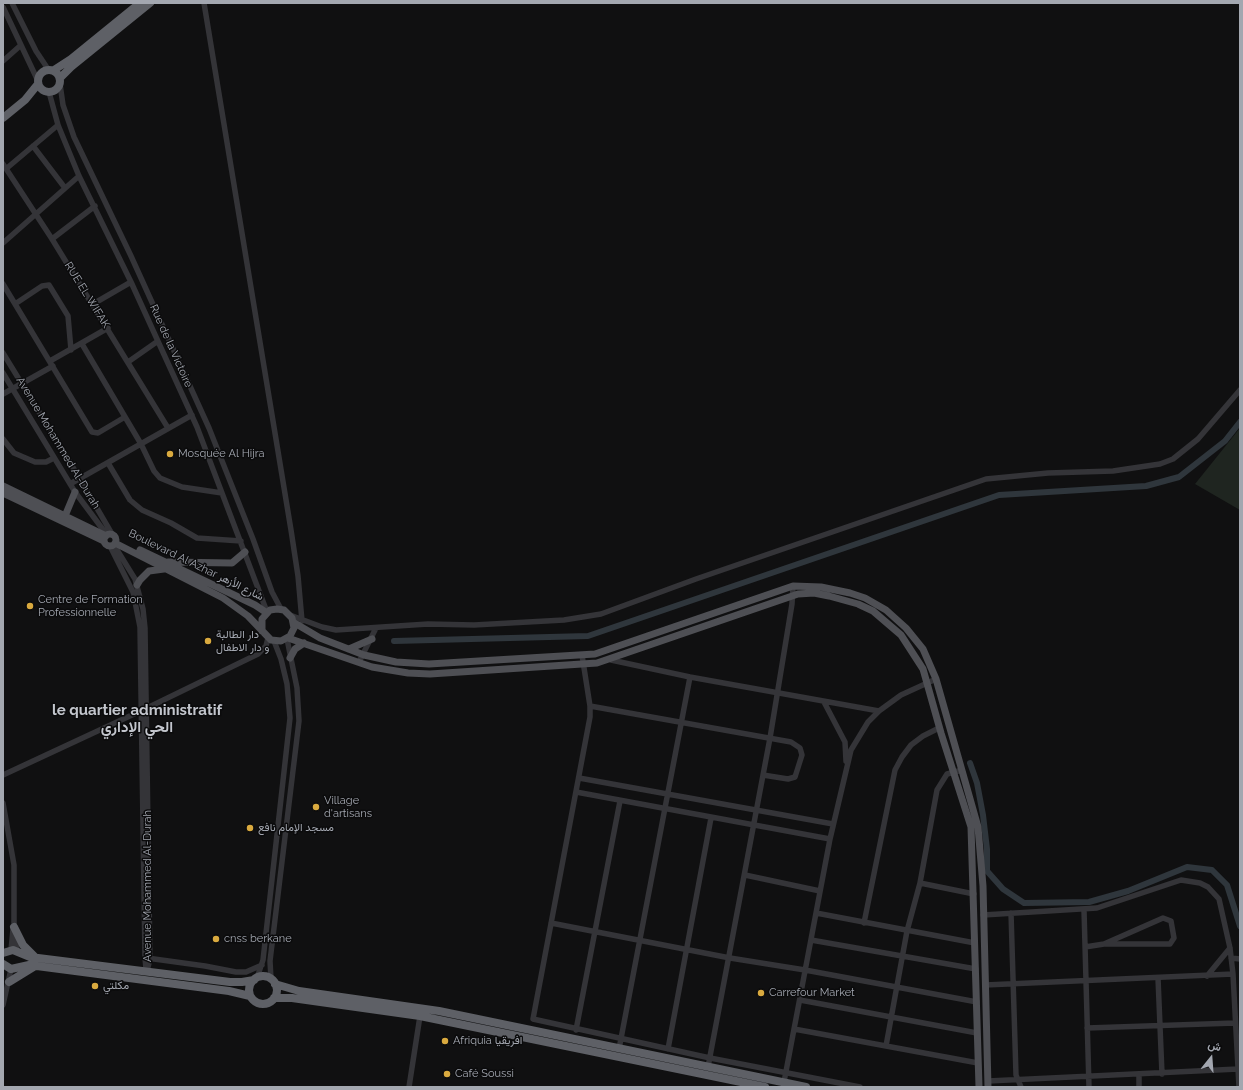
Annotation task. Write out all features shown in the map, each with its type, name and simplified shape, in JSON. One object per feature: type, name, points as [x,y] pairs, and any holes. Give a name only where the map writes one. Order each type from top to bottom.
[{"type":"highway","points":[[3,118],[20,105],[47,92],[56,90],[60,81],[88,50],[140,3]]},
{"type":"highway","points":[[20,105],[38,82],[42,72],[51,70],[88,50],[150,3]]},
{"type":"highway","points":[[51,70],[60,81]]},
{"type":"highway","points":[[38,82],[41,89],[47,92]]},
{"type":"highway","points":[[14,927],[35,962]]},
{"type":"highway","points":[[9,958],[229,991],[250,996],[255,1001],[262,1004],[269,1002],[274,998],[277,991],[273,982]]},
{"type":"highway","points":[[9,958],[35,962],[147,971],[236,982],[264,977],[273,982],[299,991],[439,1011],[806,1087]]},
{"type":"highway","points":[[9,982],[35,962]]},
{"type":"highway","points":[[250,996],[249,989],[256,979]]},
{"type":"highway","points":[[274,998],[292,998],[420,1016],[765,1087]]},
{"type":"main road","name":"Boulevard Al Azhar شارع الأزهر","points":[[3,486],[165,566],[255,605],[267,612]]},
{"type":"main road","points":[[65,516],[75,492]]},
{"type":"main road","name":"Boulevard Al Azhar شارع الأزهر","points":[[3,493],[111,540]]},
{"type":"main road","points":[[137,585],[148,572],[165,566],[232,563],[245,552]]},
{"type":"main road","name":"Boulevard Al Azhar شارع الأزهر","points":[[165,566],[227,601],[248,616],[262,631]]},
{"type":"main road","points":[[292,618],[293,630],[287,638],[280,641],[271,640],[262,631],[261,623],[267,612],[274,609],[281,609],[320,638],[364,655],[396,662],[419,664],[582,655],[602,652],[793,586],[821,587],[850,593],[865,598],[886,610],[906,628],[923,649],[936,679],[978,827],[983,886],[988,1084]]},
{"type":"main road","points":[[287,638],[304,642],[359,662],[392,671],[419,674],[584,665],[611,660],[793,595],[814,593],[822,594],[853,602],[873,611],[906,641],[923,669],[939,728],[970,828],[974,894],[979,1087]]},
{"type":"main road","points":[[348,649],[372,639]]},
{"type":"main road","points":[[290,658],[295,649],[304,642]]},
{"type":"street","points":[[12,3],[36,51],[51,70]]},
{"type":"street","points":[[204,3],[293,538],[302,620]]},
{"type":"street","points":[[4,12],[38,82]]},
{"type":"street","points":[[3,61],[21,45]]},
{"type":"street","name":"Rue de la Victoire","points":[[60,81],[63,105],[74,137],[131,256],[208,428],[272,592],[281,609]]},
{"type":"street","name":"Rue de la Victoire","points":[[47,92],[58,125],[79,176],[132,282],[192,415],[267,612]]},
{"type":"street","points":[[5,166],[33,146],[58,125]]},
{"type":"street","points":[[33,146],[65,188]]},
{"type":"street","name":"RUE EL WIFAK","points":[[5,166],[108,328],[168,428]]},
{"type":"street","points":[[3,243],[35,212],[79,176]]},
{"type":"street","points":[[52,239],[94,206]]},
{"type":"street","points":[[93,304],[132,282]]},
{"type":"street","points":[[3,284],[92,432],[98,433],[125,417]]},
{"type":"street","points":[[15,304],[42,286],[49,285],[68,316],[72,350]]},
{"type":"street","points":[[3,394],[108,328]]},
{"type":"street","points":[[128,362],[158,341]]},
{"type":"street","points":[[82,344],[141,444],[154,471],[160,478],[182,487],[222,493]]},
{"type":"street","name":"Avenue Mohammed Al-Durah","points":[[3,353],[80,479],[111,540],[133,592],[138,609],[145,710]]},
{"type":"street","name":"Avenue Mohammed Al-Durah","points":[[3,373],[75,492],[127,564],[137,585],[143,609],[146,628],[145,710],[147,971]]},
{"type":"street","points":[[292,618],[336,630],[428,624],[474,624],[585,617],[616,609],[696,579],[986,479],[1114,471],[1160,464],[1173,459],[1198,439],[1240,390]]},
{"type":"street","points":[[70,484],[192,415]]},
{"type":"street","points":[[3,439],[14,453],[35,462],[46,462],[54,458]]},
{"type":"street","points":[[108,463],[130,500],[142,510],[171,523],[197,538],[241,541]]},
{"type":"street","points":[[708,1067],[730,958],[778,693],[793,595],[793,586]]},
{"type":"street","points":[[359,662],[372,639],[376,628]]},
{"type":"street","points":[[273,982],[270,961],[299,732],[299,699],[287,638]]},
{"type":"street","points":[[3,775],[145,710],[258,654],[271,640],[281,659],[288,684],[290,718],[262,965],[256,979]]},
{"type":"street","points":[[582,655],[590,706],[579,778],[533,1019],[576,1030],[710,1058],[860,1087]]},
{"type":"street","points":[[611,660],[690,677],[879,711]]},
{"type":"street","points":[[619,1049],[690,677]]},
{"type":"street","points":[[784,1082],[830,839],[846,765],[859,736],[879,711],[901,695],[936,679]]},
{"type":"street","points":[[824,702],[845,742],[846,765]]},
{"type":"street","points":[[590,706],[770,738],[796,744],[800,748],[802,755],[795,778],[788,779],[763,775]]},
{"type":"street","points":[[864,923],[895,770],[911,745],[923,736],[939,728]]},
{"type":"street","points":[[886,1046],[908,931],[920,883],[937,790],[944,778],[953,771],[962,770]]},
{"type":"street","points":[[579,778],[757,809],[833,824]]},
{"type":"street","points":[[576,792],[830,839]]},
{"type":"street","points":[[576,1030],[620,801]]},
{"type":"street","points":[[3,803],[14,865],[14,927],[9,958],[9,982],[3,1006]]},
{"type":"street","points":[[668,1049],[710,818]]},
{"type":"street","points":[[745,875],[820,891]]},
{"type":"street","points":[[983,915],[1084,910],[1108,906],[1174,881],[1181,880],[1200,883],[1208,887],[1219,900],[1230,948],[1233,974],[1239,1087]]},
{"type":"street","points":[[920,883],[974,894]]},
{"type":"street","points":[[1084,910],[1089,1087]]},
{"type":"street","points":[[816,913],[975,943]]},
{"type":"street","points":[[1011,913],[1016,1080],[1021,1087]]},
{"type":"street","points":[[1085,947],[1104,944],[1170,944],[1174,938],[1171,921],[1163,918],[1104,944]]},
{"type":"street","points":[[551,923],[686,950],[805,970],[976,1002]]},
{"type":"street","points":[[811,940],[976,969]]},
{"type":"street","points":[[1206,976],[1230,948]]},
{"type":"street","points":[[147,958],[236,972],[246,972],[262,965]]},
{"type":"street","points":[[1231,958],[1240,959]]},
{"type":"street","points":[[985,985],[1233,974]]},
{"type":"street","points":[[1158,978],[1162,1074]]},
{"type":"street","points":[[800,1000],[977,1033]]},
{"type":"street","points":[[409,1087],[420,1016]]},
{"type":"street","points":[[1087,1028],[1160,1027],[1235,1023]]},
{"type":"street","points":[[794,1029],[978,1063]]},
{"type":"street","points":[[988,1084],[1016,1080],[1162,1074],[1238,1069]]},
{"type":"street","points":[[1139,1075],[1139,1087]]},
{"type":"shaded area","points":[[1240,428],[1240,510],[1195,484]]},
{"type":"waterway","points":[[394,641],[588,636],[999,495],[1146,486],[1179,477],[1225,441],[1240,422]]},
{"type":"waterway","points":[[970,763],[977,783],[983,815],[987,849],[987,871],[1003,889],[1024,903],[1089,902],[1128,891],[1187,867],[1212,870],[1227,885],[1240,926]]},
{"type":"place","name":"Mosquée Al Hijra","points":[[170,454]]},
{"type":"place","name":"Centre de Formation Professionnelle","points":[[30,606]]},
{"type":"place","name":"دار الطالبة و دار الاطفال","points":[[208,641]]},
{"type":"place","name":"Village d'artisans","points":[[316,807]]},
{"type":"place","name":"مسجد الإمام نافع","points":[[250,828]]},
{"type":"place","name":"cnss berkane","points":[[216,939]]},
{"type":"place","name":"مكلتي","points":[[95,986]]},
{"type":"place","name":"Carrefour Market","points":[[761,993]]},
{"type":"place","name":"Afriquia افريقيا","points":[[445,1041]]},
{"type":"place","name":"Café Soussi","points":[[447,1074]]},
{"type":"district","name":"le quartier administratif الحي الإداري","points":[[137,718]]}]
